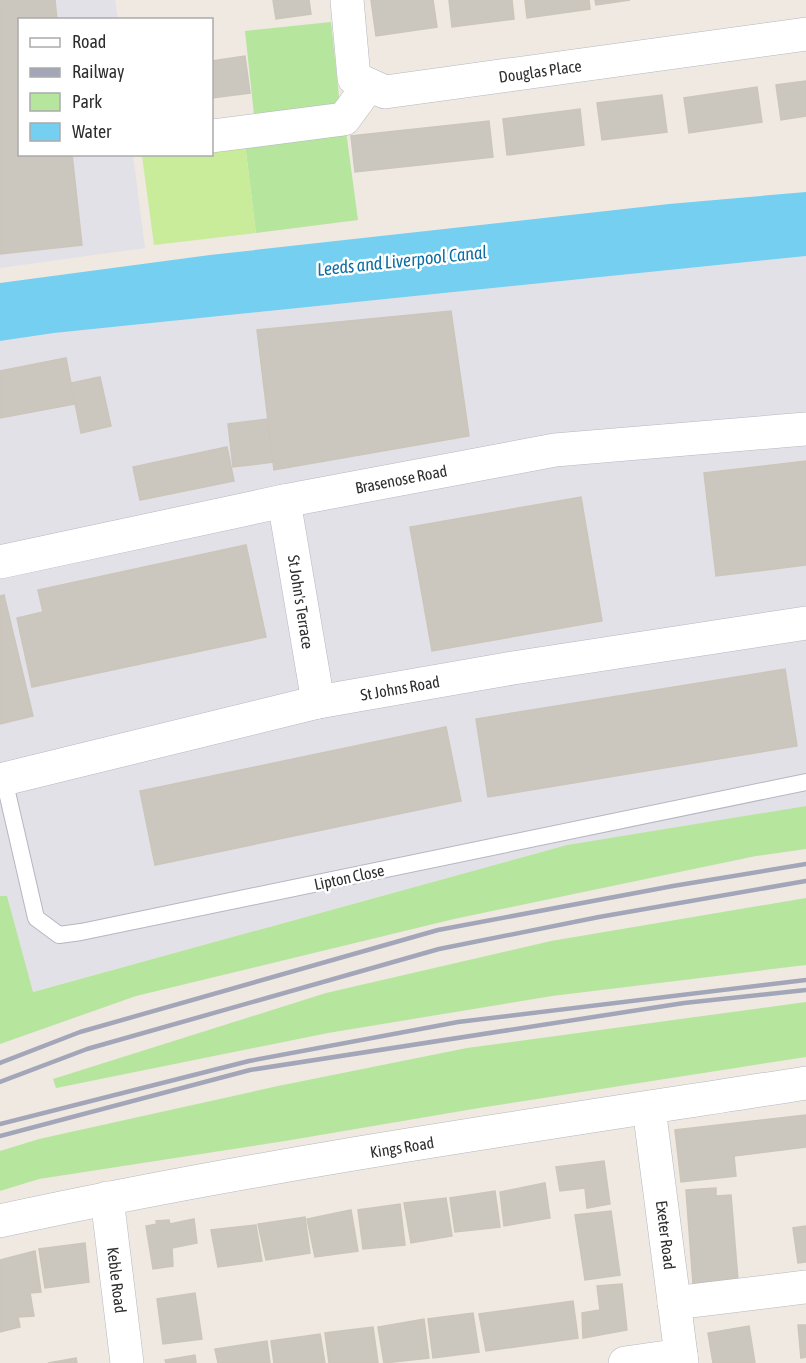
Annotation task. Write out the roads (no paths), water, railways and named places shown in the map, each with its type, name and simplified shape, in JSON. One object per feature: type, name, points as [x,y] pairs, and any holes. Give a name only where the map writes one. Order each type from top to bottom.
[{"type":"street","points":[[213,136],[344,119],[369,85],[354,78],[347,0]]},
{"type":"street","name":"Douglas Place","points":[[369,85],[385,92],[806,34]]},
{"type":"street","name":"Brasenose Road","points":[[0,562],[284,501],[555,450],[806,429]]},
{"type":"street","name":"St John's Terrace","points":[[284,501],[318,702]]},
{"type":"street","name":"St Johns Road","points":[[2,779],[318,702],[513,668],[806,623]]},
{"type":"street","name":"Kings Road","points":[[0,1221],[107,1198],[353,1155],[806,1083]]},
{"type":"street","name":"Exeter Road","points":[[649,1108],[682,1359]]},
{"type":"street","name":"Keble Road","points":[[107,1198],[127,1363]]},
{"type":"street","points":[[674,1303],[806,1287]]},
{"type":"street","points":[[625,1363],[682,1359]]},
{"type":"lane","name":"Lipton Close","points":[[2,779],[36,918],[59,935],[806,782]]},
{"type":"water","name":"Leeds and Liverpool Canal","points":[[806,192],[806,256],[54,333],[0,341],[0,283],[210,255],[669,204]]},
{"type":"railway","points":[[0,1063],[80,1032],[438,930],[673,886],[806,864]]},
{"type":"railway","points":[[0,1082],[87,1049],[439,949],[599,917],[806,881]]},
{"type":"railway","points":[[0,1124],[249,1061],[458,1022],[806,980]]},
{"type":"railway","points":[[0,1136],[250,1070],[684,1003],[806,990]]}]
